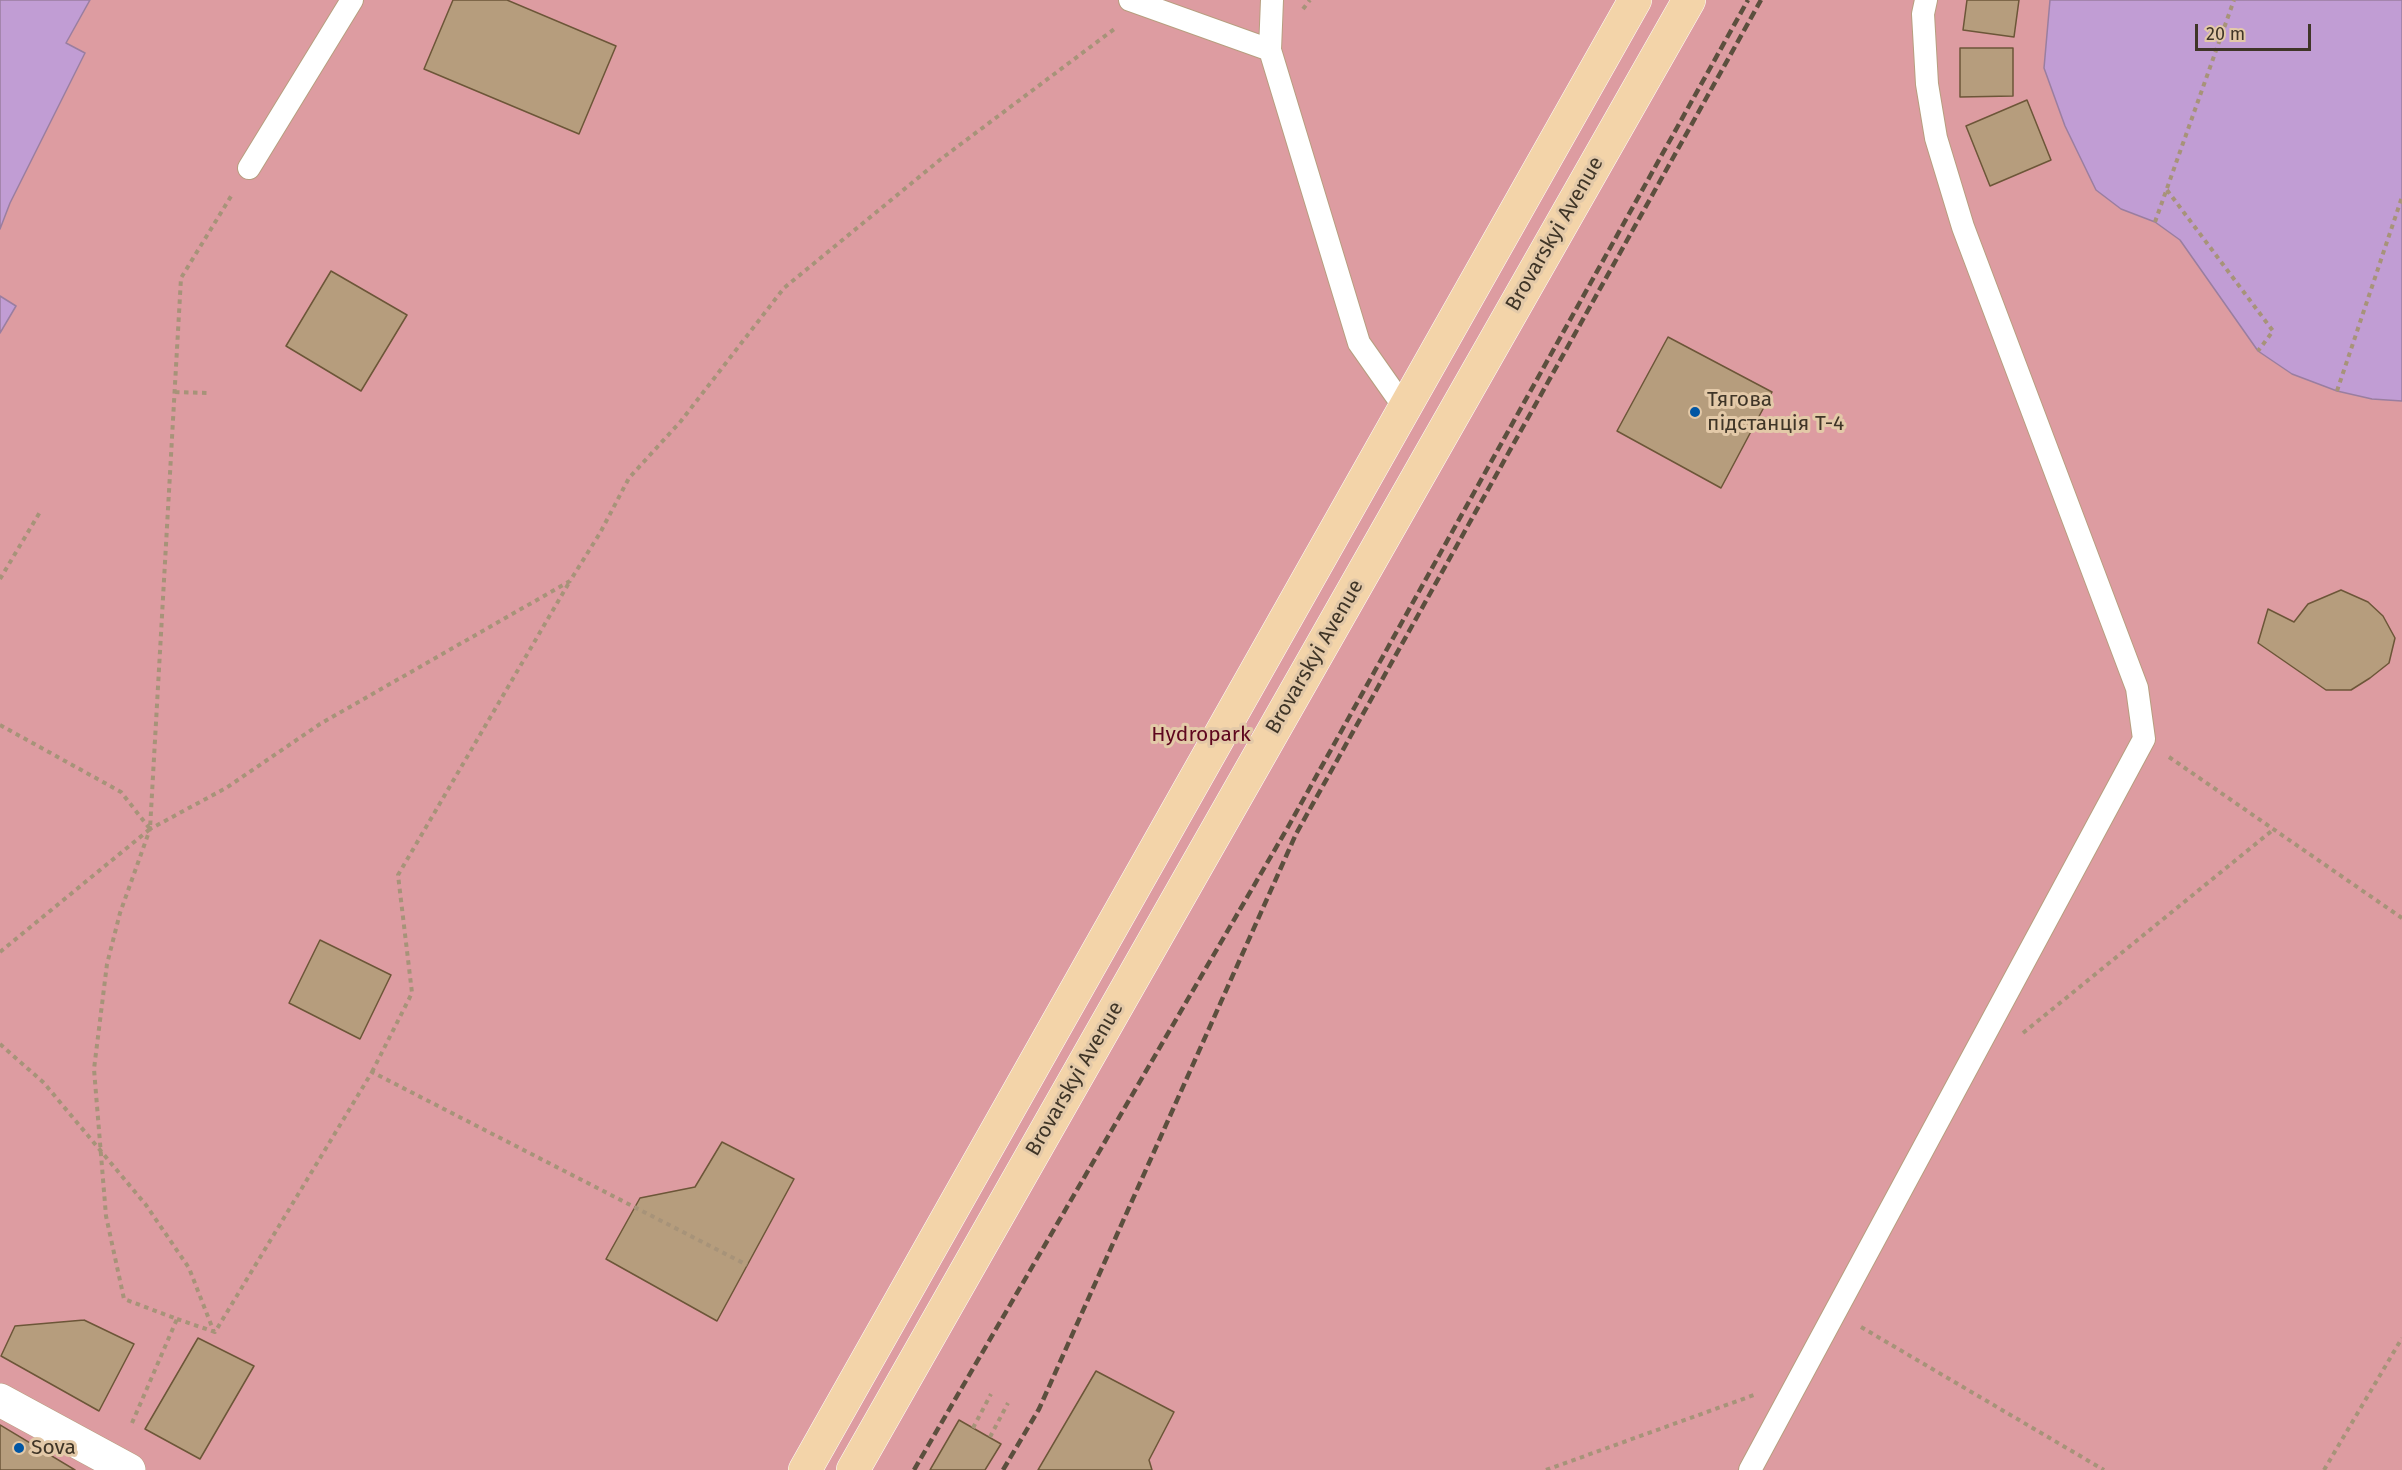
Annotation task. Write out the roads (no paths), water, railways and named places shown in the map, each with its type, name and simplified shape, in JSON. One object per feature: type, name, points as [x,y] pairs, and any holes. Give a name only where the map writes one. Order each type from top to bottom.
[{"type":"main road","name":"Brovarskyi Avenue","points":[[805,1470],[1635,0]]},
{"type":"main road","name":"Brovarskyi Avenue","points":[[853,1470],[1689,0]]},
{"type":"street","points":[[0,1400],[129,1470]]},
{"type":"lane","points":[[249,168],[352,0]]},
{"type":"lane","points":[[1272,0],[1270,50],[1359,343],[1404,407]]},
{"type":"lane","points":[[1750,1470],[1802,1378],[2144,739],[2137,688],[1963,227],[1936,138],[1927,84],[1923,14],[1926,0]]},
{"type":"lane","points":[[1137,3],[1270,50]]},
{"type":"railway","points":[[914,1470],[1288,827],[1748,0]]},
{"type":"railway","points":[[1003,1470],[1039,1409],[1296,834],[1761,0]]},
{"type":"place","name":"Тягова підстанція Т-4","points":[[1695,412]]},
{"type":"place","name":"Sova","points":[[19,1448]]},
{"type":"park label","name":"Hydropark","points":[[1201,735]]}]
